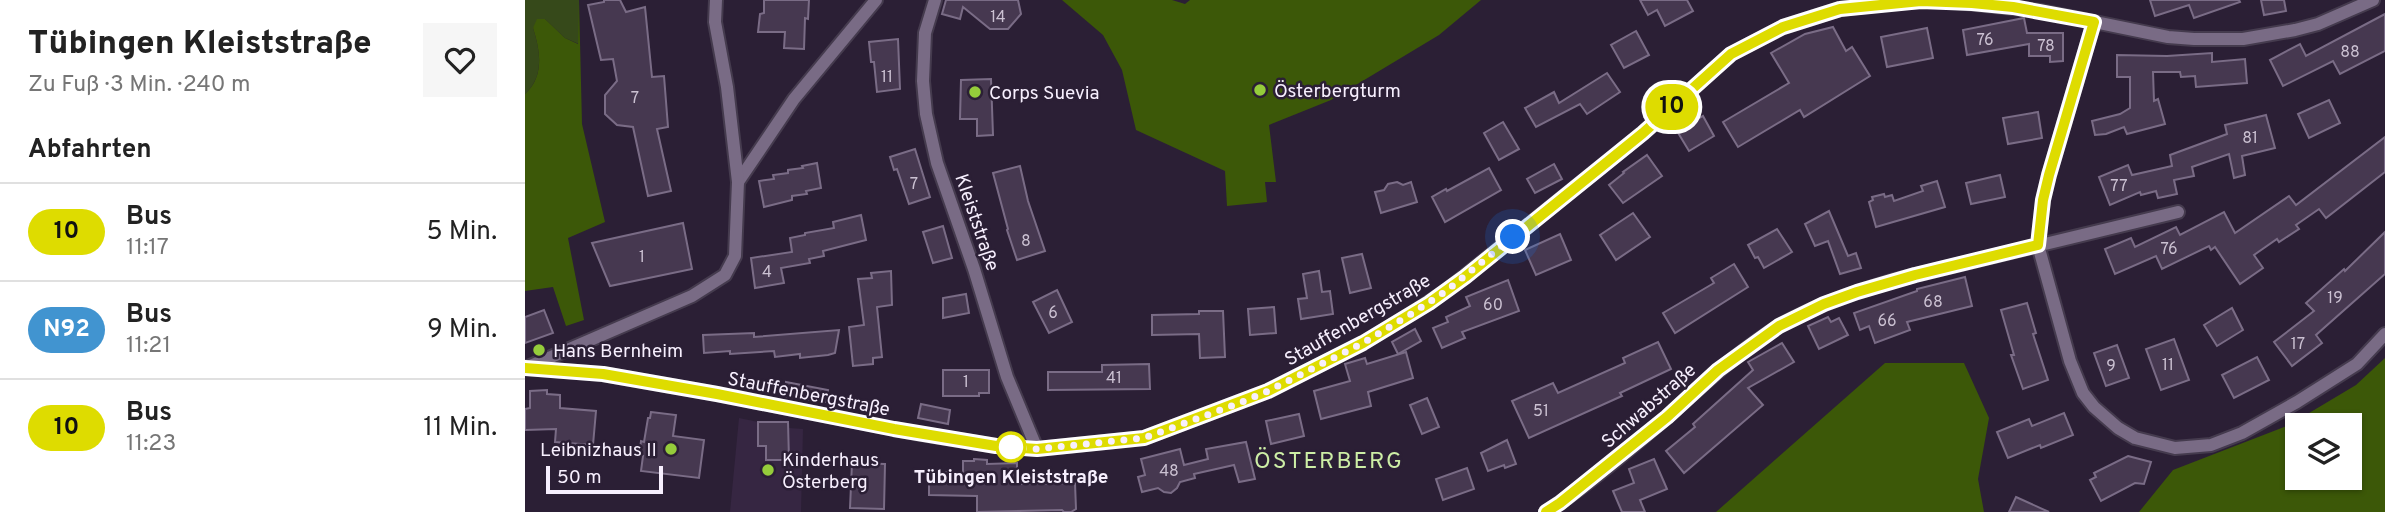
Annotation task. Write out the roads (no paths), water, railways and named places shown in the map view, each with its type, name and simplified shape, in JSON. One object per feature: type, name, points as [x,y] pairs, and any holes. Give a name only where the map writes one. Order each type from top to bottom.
[{"type":"street","points":[[525,368],[692,296],[725,275],[735,256],[738,182],[727,87],[715,22],[716,0]]},
{"type":"street","points":[[738,182],[794,100],[876,0]]},
{"type":"street","name":"Kleiststraße","points":[[935,0],[923,49],[926,114],[934,150],[1007,377],[1037,449]]},
{"type":"street","name":"Stauffenbergstraße","points":[[525,368],[603,374],[915,433],[1037,449],[1144,438],[1268,391],[1371,338],[1429,303],[1643,133],[1731,54],[1783,27],[1840,9],[1921,1],[2013,7],[2168,37],[2243,39],[2318,24],[2373,0]]},
{"type":"street","points":[[2094,22],[2049,175],[2038,245],[2070,361],[2083,393],[2105,418],[2135,438],[2175,448],[2211,445],[2242,432],[2297,402],[2357,364],[2385,334]]},
{"type":"street","name":"Schwabstraße","points":[[1546,512],[1667,417],[1718,370],[1779,326],[1824,304],[1915,275],[2178,212]]},
{"type":"place","name":"Österbergturm","points":[[1260,90]]},
{"type":"place","name":"Corps Suevia","points":[[975,92]]},
{"type":"place","name":"Hans Bernheim","points":[[539,350]]},
{"type":"place","name":"Tübingen Kleiststraße","points":[[1011,447]]},
{"type":"place","name":"Leibnizhaus II","points":[[671,449]]},
{"type":"place","name":"Kinderhaus Österberg","points":[[768,470]]},
{"type":"district","name":"ÖSTERBERG","points":[[1329,460]]}]
